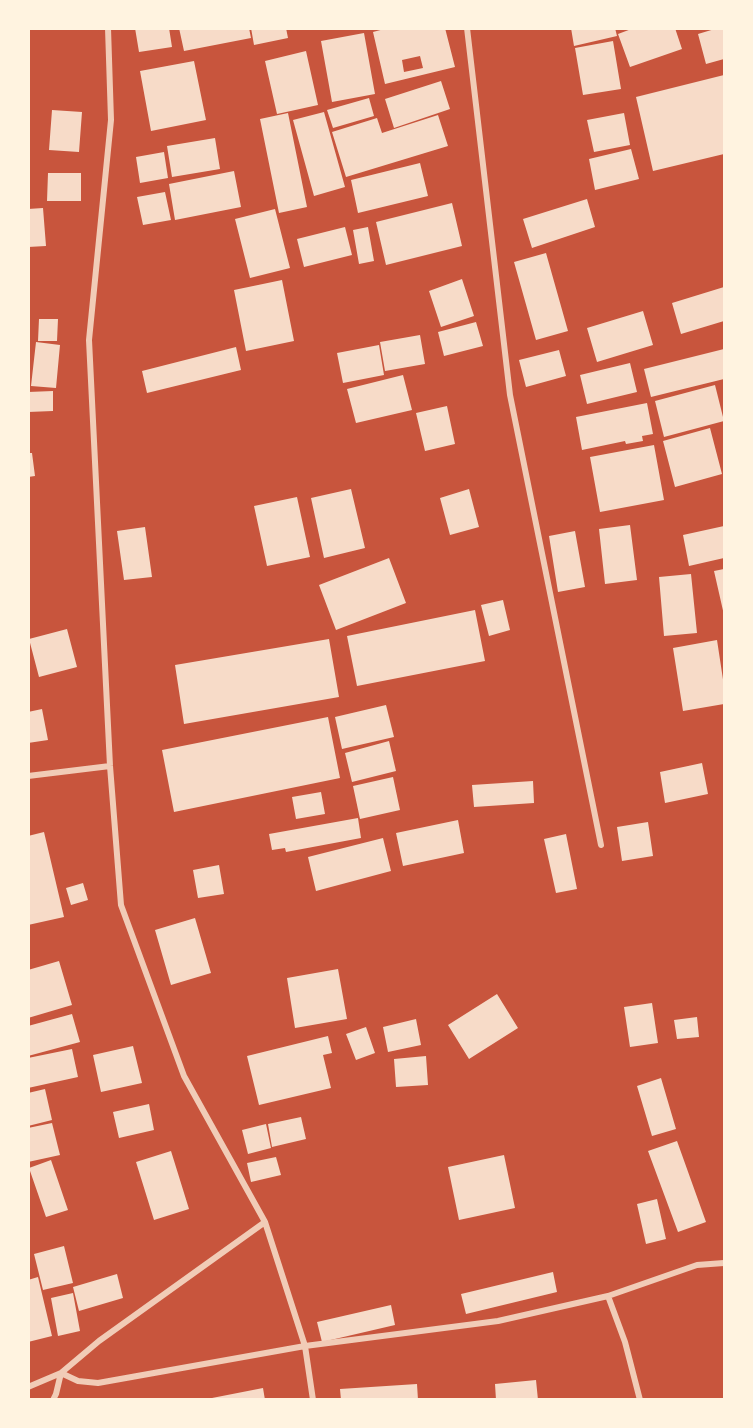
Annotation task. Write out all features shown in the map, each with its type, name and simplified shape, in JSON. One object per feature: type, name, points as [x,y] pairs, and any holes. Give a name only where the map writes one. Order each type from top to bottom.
[{"type":"street","points":[[108,28],[111,120],[89,340],[110,766],[121,905],[184,1076],[265,1222],[305,1346],[314,1400]]},
{"type":"street","points":[[467,28],[510,395],[601,845]]},
{"type":"street","points":[[28,776],[110,766]]},
{"type":"street","points":[[28,1387],[61,1373],[99,1341],[265,1222]]},
{"type":"street","points":[[61,1373],[78,1381],[98,1383],[305,1346],[498,1321],[608,1296],[697,1265],[724,1263]]},
{"type":"street","points":[[608,1296],[625,1342],[640,1400]]},
{"type":"street","points":[[53,1400],[61,1373]]},
{"type":"building","points":[[135,28],[169,28],[172,47],[139,52]]},
{"type":"building","points":[[179,28],[249,28],[251,38],[184,51]]},
{"type":"building","points":[[251,28],[286,28],[288,38],[254,45]]},
{"type":"building","points":[[388,28],[445,28],[455,67],[385,84],[373,32]],"holes":[[[420,56],[423,68],[404,72],[402,60]]]},
{"type":"building","points":[[571,28],[615,28],[617,36],[574,46]]},
{"type":"building","points":[[634,28],[675,28],[682,49],[630,67],[618,34]]},
{"type":"building","points":[[724,28],[724,59],[706,64],[698,34]]},
{"type":"building","points":[[364,33],[375,94],[332,102],[321,41]]},
{"type":"building","points":[[613,41],[621,89],[583,95],[575,48]]},
{"type":"building","points":[[306,51],[318,105],[277,114],[265,61]]},
{"type":"building","points":[[194,61],[206,120],[151,131],[140,71]]},
{"type":"building","points":[[724,75],[724,154],[653,171],[636,97]]},
{"type":"building","points":[[441,81],[450,109],[394,128],[385,99]]},
{"type":"building","points":[[369,98],[374,116],[333,128],[327,110]]},
{"type":"building","points":[[52,110],[82,112],[79,152],[49,150]]},
{"type":"building","points":[[324,112],[345,187],[314,196],[293,120]]},
{"type":"building","points":[[288,113],[307,207],[279,213],[260,119]]},
{"type":"building","points":[[624,113],[630,145],[594,152],[587,120]]},
{"type":"building","points":[[438,115],[448,146],[346,177],[332,132],[377,118],[382,133]]},
{"type":"building","points":[[215,138],[220,169],[172,177],[167,146]]},
{"type":"building","points":[[631,149],[639,179],[595,190],[589,159]]},
{"type":"building","points":[[164,152],[168,178],[140,183],[136,157]]},
{"type":"building","points":[[420,163],[428,196],[358,213],[351,180]]},
{"type":"building","points":[[234,171],[241,207],[175,220],[169,184]]},
{"type":"building","points":[[48,173],[81,173],[81,201],[47,201]]},
{"type":"building","points":[[165,192],[171,220],[143,225],[137,197]]},
{"type":"building","points":[[587,199],[595,227],[532,248],[523,219]]},
{"type":"building","points":[[452,203],[462,246],[386,265],[376,222]]},
{"type":"building","points":[[43,208],[46,246],[28,247],[28,209]]},
{"type":"building","points":[[275,209],[290,268],[250,278],[235,219]]},
{"type":"building","points":[[345,227],[352,255],[304,267],[297,239]]},
{"type":"building","points":[[368,227],[374,261],[359,264],[353,230]]},
{"type":"building","points":[[546,253],[568,331],[536,340],[514,262]]},
{"type":"building","points":[[462,279],[474,316],[441,327],[429,291]]},
{"type":"building","points":[[282,280],[294,341],[246,351],[234,290]]},
{"type":"building","points":[[724,287],[724,321],[681,334],[672,303]]},
{"type":"building","points":[[643,311],[653,345],[597,362],[587,328]]},
{"type":"building","points":[[39,319],[58,319],[57,341],[38,341]]},
{"type":"building","points":[[476,322],[483,346],[444,356],[438,332]]},
{"type":"building","points":[[420,335],[425,364],[385,371],[380,342]]},
{"type":"building","points":[[36,342],[60,345],[56,388],[31,386]]},
{"type":"building","points":[[379,345],[384,375],[343,383],[337,353]]},
{"type":"building","points":[[236,347],[241,370],[147,393],[142,371]]},
{"type":"building","points":[[724,349],[724,379],[651,397],[644,369]]},
{"type":"building","points":[[559,350],[566,376],[526,387],[519,360]]},
{"type":"building","points":[[630,363],[637,392],[587,404],[580,375]]},
{"type":"building","points":[[403,375],[412,410],[356,423],[347,389]]},
{"type":"building","points":[[715,385],[724,421],[664,437],[655,401]]},
{"type":"building","points":[[53,391],[53,411],[28,412],[28,392]]},
{"type":"building","points":[[647,403],[653,434],[642,436],[643,441],[626,444],[625,441],[582,450],[576,417]]},
{"type":"building","points":[[447,406],[455,444],[425,451],[416,413]]},
{"type":"building","points":[[710,428],[722,474],[675,487],[663,441]]},
{"type":"building","points":[[654,445],[664,500],[600,512],[590,457]]},
{"type":"building","points":[[28,453],[32,453],[35,476],[28,477]]},
{"type":"building","points":[[351,489],[365,548],[324,558],[311,498]]},
{"type":"building","points":[[469,489],[479,527],[450,535],[440,498]]},
{"type":"building","points":[[297,497],[310,557],[267,566],[254,506]]},
{"type":"building","points":[[630,525],[637,580],[605,584],[599,529]]},
{"type":"building","points":[[724,526],[724,558],[689,566],[683,535]]},
{"type":"building","points":[[145,527],[152,577],[124,580],[117,531]]},
{"type":"building","points":[[575,531],[585,587],[558,592],[549,536]]},
{"type":"building","points":[[389,558],[406,603],[336,630],[319,585]]},
{"type":"building","points":[[724,569],[724,615],[714,571]]},
{"type":"building","points":[[691,574],[697,633],[664,636],[659,577]]},
{"type":"building","points":[[503,600],[510,630],[489,636],[481,605]]},
{"type":"building","points":[[475,610],[485,661],[357,686],[347,636]]},
{"type":"building","points":[[67,629],[77,667],[39,677],[29,639]]},
{"type":"building","points":[[329,639],[339,697],[184,724],[175,665]]},
{"type":"building","points":[[717,640],[724,686],[724,704],[683,711],[673,648]]},
{"type":"building","points":[[386,705],[394,737],[342,749],[335,717]]},
{"type":"building","points":[[42,709],[48,740],[28,743],[28,712]]},
{"type":"building","points":[[328,717],[340,778],[174,812],[162,750]]},
{"type":"building","points":[[389,741],[396,771],[352,782],[345,753]]},
{"type":"building","points":[[702,763],[708,794],[665,803],[660,772]]},
{"type":"building","points":[[393,777],[400,810],[360,819],[353,786]]},
{"type":"building","points":[[533,781],[534,803],[474,807],[472,785]]},
{"type":"building","points":[[321,792],[325,814],[296,819],[292,797]]},
{"type":"building","points":[[358,818],[361,838],[286,852],[285,848],[272,850],[269,834]]},
{"type":"building","points":[[458,820],[464,853],[403,866],[396,833]]},
{"type":"building","points":[[648,822],[653,856],[622,861],[617,827]]},
{"type":"building","points":[[44,832],[64,917],[28,925],[28,836]]},
{"type":"building","points":[[566,834],[577,889],[556,893],[544,839]]},
{"type":"building","points":[[383,838],[391,871],[316,891],[308,857]]},
{"type":"building","points":[[219,865],[224,894],[198,898],[193,870]]},
{"type":"building","points":[[83,883],[88,900],[71,905],[66,888]]},
{"type":"building","points":[[195,918],[211,973],[171,985],[155,930]]},
{"type":"building","points":[[59,961],[72,1005],[28,1018],[28,970]]},
{"type":"building","points":[[338,969],[347,1019],[295,1028],[287,978]]},
{"type":"building","points":[[497,994],[518,1028],[469,1059],[448,1025]]},
{"type":"building","points":[[652,1003],[658,1043],[630,1047],[624,1007]]},
{"type":"building","points":[[72,1014],[80,1042],[28,1056],[28,1026]]},
{"type":"building","points":[[697,1017],[699,1037],[677,1039],[674,1020]]},
{"type":"building","points":[[416,1019],[421,1045],[388,1052],[383,1027]]},
{"type":"building","points":[[366,1027],[375,1053],[356,1060],[346,1034]]},
{"type":"building","points":[[328,1036],[332,1053],[323,1055],[331,1088],[259,1105],[247,1056]]},
{"type":"building","points":[[133,1046],[142,1083],[101,1092],[93,1055]]},
{"type":"building","points":[[72,1049],[78,1077],[28,1088],[28,1058]]},
{"type":"building","points":[[426,1056],[428,1085],[396,1087],[394,1059]]},
{"type":"building","points":[[661,1078],[676,1129],[652,1136],[637,1086]]},
{"type":"building","points":[[45,1089],[52,1120],[28,1126],[28,1093]]},
{"type":"building","points":[[149,1104],[154,1130],[119,1138],[113,1112]]},
{"type":"building","points":[[301,1117],[306,1139],[272,1147],[268,1124]]},
{"type":"building","points":[[52,1123],[60,1155],[28,1162],[28,1128]]},
{"type":"building","points":[[266,1124],[271,1148],[248,1154],[242,1130]]},
{"type":"building","points":[[677,1141],[706,1222],[678,1232],[648,1151]]},
{"type":"building","points":[[171,1151],[189,1209],[154,1220],[136,1162]]},
{"type":"building","points":[[504,1155],[515,1208],[459,1220],[448,1167]]},
{"type":"building","points":[[276,1157],[281,1175],[251,1182],[247,1163]]},
{"type":"building","points":[[51,1160],[68,1210],[46,1217],[29,1168]]},
{"type":"building","points":[[657,1199],[666,1239],[646,1244],[637,1204]]},
{"type":"building","points":[[64,1246],[73,1283],[43,1290],[34,1254]]},
{"type":"building","points":[[553,1272],[557,1292],[466,1314],[461,1294]]},
{"type":"building","points":[[117,1274],[123,1298],[79,1311],[73,1287]]},
{"type":"building","points":[[38,1277],[52,1336],[28,1342],[28,1280]]},
{"type":"building","points":[[73,1293],[80,1331],[58,1336],[51,1298]]},
{"type":"building","points":[[391,1305],[395,1325],[322,1342],[317,1322]]},
{"type":"building","points":[[536,1380],[538,1400],[496,1400],[495,1384]]},
{"type":"building","points":[[417,1384],[418,1400],[341,1400],[340,1389]]},
{"type":"building","points":[[263,1388],[265,1400],[212,1400],[212,1398]]}]
